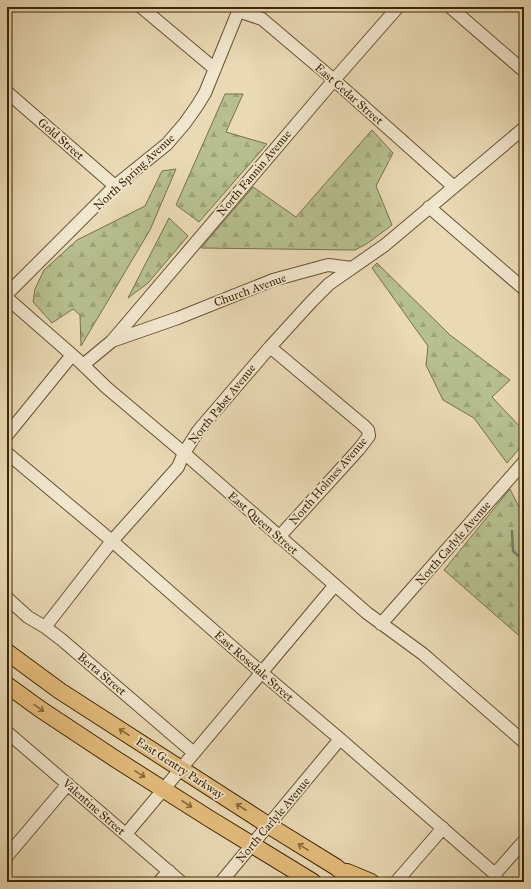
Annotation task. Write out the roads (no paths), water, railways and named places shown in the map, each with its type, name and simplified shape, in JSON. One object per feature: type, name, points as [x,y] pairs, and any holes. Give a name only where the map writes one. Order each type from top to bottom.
[{"type":"main road","name":"East Gentry Parkway","points":[[7,652],[60,691],[336,867],[355,882]]},
{"type":"main road","points":[[7,685],[40,709],[164,789],[251,845],[311,881]]},
{"type":"main road","points":[[336,867],[371,882]]},
{"type":"street","points":[[141,7],[215,69]]},
{"type":"street","name":"North Fannin Avenue","points":[[112,341],[398,7]]},
{"type":"street","points":[[450,7],[524,70]]},
{"type":"street","name":"North Spring Avenue","points":[[7,294],[115,186],[167,144],[198,106],[215,69],[239,9]]},
{"type":"street","name":"East Cedar Street","points":[[239,9],[262,20],[334,80],[454,187]]},
{"type":"street","name":"Gold Street","points":[[7,92],[115,186]]},
{"type":"street","points":[[352,268],[385,245],[524,128]]},
{"type":"street","points":[[429,207],[524,289]]},
{"type":"street","name":"Church Avenue","points":[[83,365],[112,341],[178,318],[273,280],[328,265],[352,268]]},
{"type":"street","name":"North Pabst Avenue","points":[[45,627],[112,541],[178,467],[184,453],[198,431],[270,347],[312,301],[329,284],[352,268]]},
{"type":"street","name":"East Queen Street","points":[[7,298],[107,388],[184,453],[279,537],[381,624],[423,654],[524,742]]},
{"type":"street","name":"North Holmes Avenue","points":[[270,347],[368,430],[368,436],[359,449],[279,537]]},
{"type":"street","points":[[7,435],[72,355]]},
{"type":"street","name":"East Rosedale Street","points":[[7,453],[112,541],[262,673],[443,828],[496,878]]},
{"type":"street","name":"North Carlyle Avenue","points":[[381,624],[524,462]]},
{"type":"street","points":[[126,834],[335,585]]},
{"type":"street","name":"Berta Street","points":[[7,598],[28,617],[45,627],[194,753]]},
{"type":"street","name":"Valentine Street","points":[[7,732],[181,882]]},
{"type":"street","name":"North Carlyle Avenue","points":[[221,882],[340,739]]},
{"type":"street","points":[[7,856],[68,784]]},
{"type":"street","points":[[396,882],[443,828]]},
{"type":"street","points":[[496,878],[524,841]]},
{"type":"street","points":[[160,882],[169,871]]},
{"type":"waterway","points":[[512,531],[513,551],[524,561]]}]
